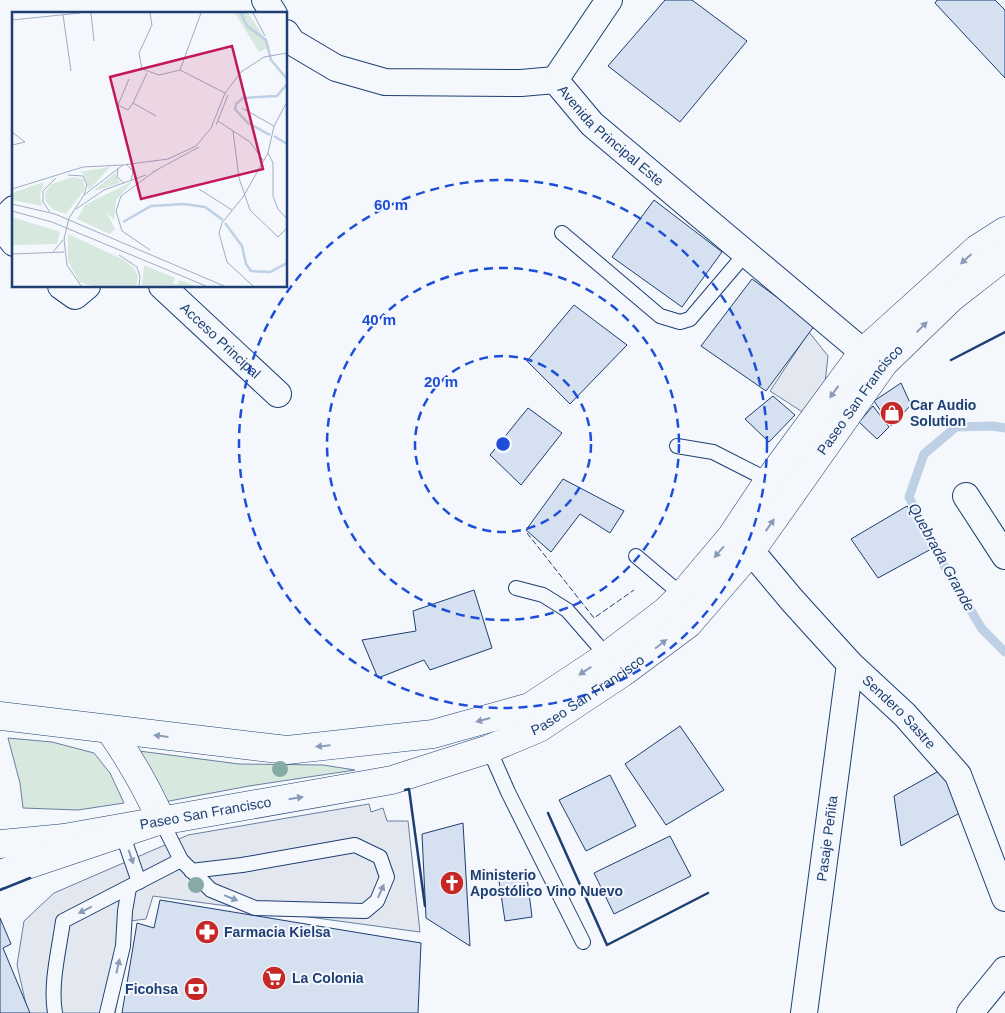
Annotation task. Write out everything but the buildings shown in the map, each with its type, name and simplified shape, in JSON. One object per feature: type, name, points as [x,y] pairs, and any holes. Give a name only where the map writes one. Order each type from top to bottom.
[{"type":"main road","name":"Paseo San Francisco","points":[[0,716],[288,750],[433,734],[530,707],[607,656],[666,611],[732,537],[769,480],[863,352],[978,249],[1005,231]]},
{"type":"main road","name":"Paseo San Francisco","points":[[0,844],[64,838],[392,780],[489,750],[539,728],[622,673],[688,624],[751,552],[884,363],[951,298],[1005,256]]},
{"type":"main road","points":[[0,874],[161,820],[134,764],[110,730]]},
{"type":"street","points":[[265,0],[273,12]]},
{"type":"street","points":[[554,80],[609,0]]},
{"type":"street","name":"Avenida Principal Este","points":[[288,42],[336,68],[384,82],[521,83],[554,80],[592,124],[863,352]]},
{"type":"street","points":[[10,213],[7,234],[12,240]]},
{"type":"street","points":[[64,288],[75,296],[84,288]]},
{"type":"street","name":"Acceso Principal","points":[[164,288],[278,394]]},
{"type":"street","points":[[966,496],[1005,556]]},
{"type":"street","name":"Sendero Sastre","points":[[751,552],[850,664],[905,715],[958,775],[1005,898]]},
{"type":"street","name":"Pasaje Peñita","points":[[804,1013],[850,664]]},
{"type":"street","points":[[970,1013],[1005,970]]},
{"type":"lane","points":[[562,233],[660,316],[680,322],[690,319],[746,253]]},
{"type":"lane","points":[[677,446],[712,452],[769,480],[792,494]]},
{"type":"lane","points":[[636,556],[682,594]]},
{"type":"lane","points":[[516,588],[543,595],[567,610],[607,656]]},
{"type":"lane","points":[[489,750],[583,942]]},
{"type":"lane","points":[[161,820],[181,860],[191,871],[210,890],[255,908],[365,911],[376,901],[387,877],[380,857],[355,845],[242,865],[191,871]]},
{"type":"lane","points":[[107,1013],[123,946],[125,911],[134,885],[122,833]]},
{"type":"lane","points":[[55,1013],[55,978],[63,921],[181,860]]},
{"type":"shaded area","points":[[809,332],[828,356],[825,383],[804,413],[770,391]]},
{"type":"shaded area","points":[[8,738],[52,742],[94,753],[110,773],[124,803],[78,810],[23,808],[20,783]]},
{"type":"shaded area","points":[[139,751],[239,764],[323,765],[355,770],[249,786],[164,802],[158,782]]},
{"type":"shaded area","points":[[369,804],[371,812],[383,808],[387,821],[408,821],[420,932],[153,896],[146,919],[130,921],[115,1013],[28,1013],[17,965],[24,921],[54,893],[188,835]]},
{"type":"waterway","name":"Quebrada Grande","points":[[1005,428],[992,426],[956,427],[924,454],[909,497],[943,564],[982,629],[1005,652]]},
{"type":"fence","points":[[527,533],[594,618],[634,590]]},
{"type":"wall","points":[[951,360],[1005,332]]},
{"type":"wall","points":[[405,790],[409,789],[425,906]]},
{"type":"wall","points":[[548,813],[607,945],[708,893]]},
{"type":"wall","points":[[0,890],[30,878]]},
{"type":"place","name":"Car Audio Solution","points":[[892,413]]},
{"type":"place","name":"Ministerio Apostólico Vino Nuevo","points":[[452,883]]},
{"type":"place","name":"Farmacia Kielsa","points":[[207,932]]},
{"type":"place","name":"La Colonia","points":[[274,978]]},
{"type":"place","name":"Ficohsa","points":[[196,989]]}]
